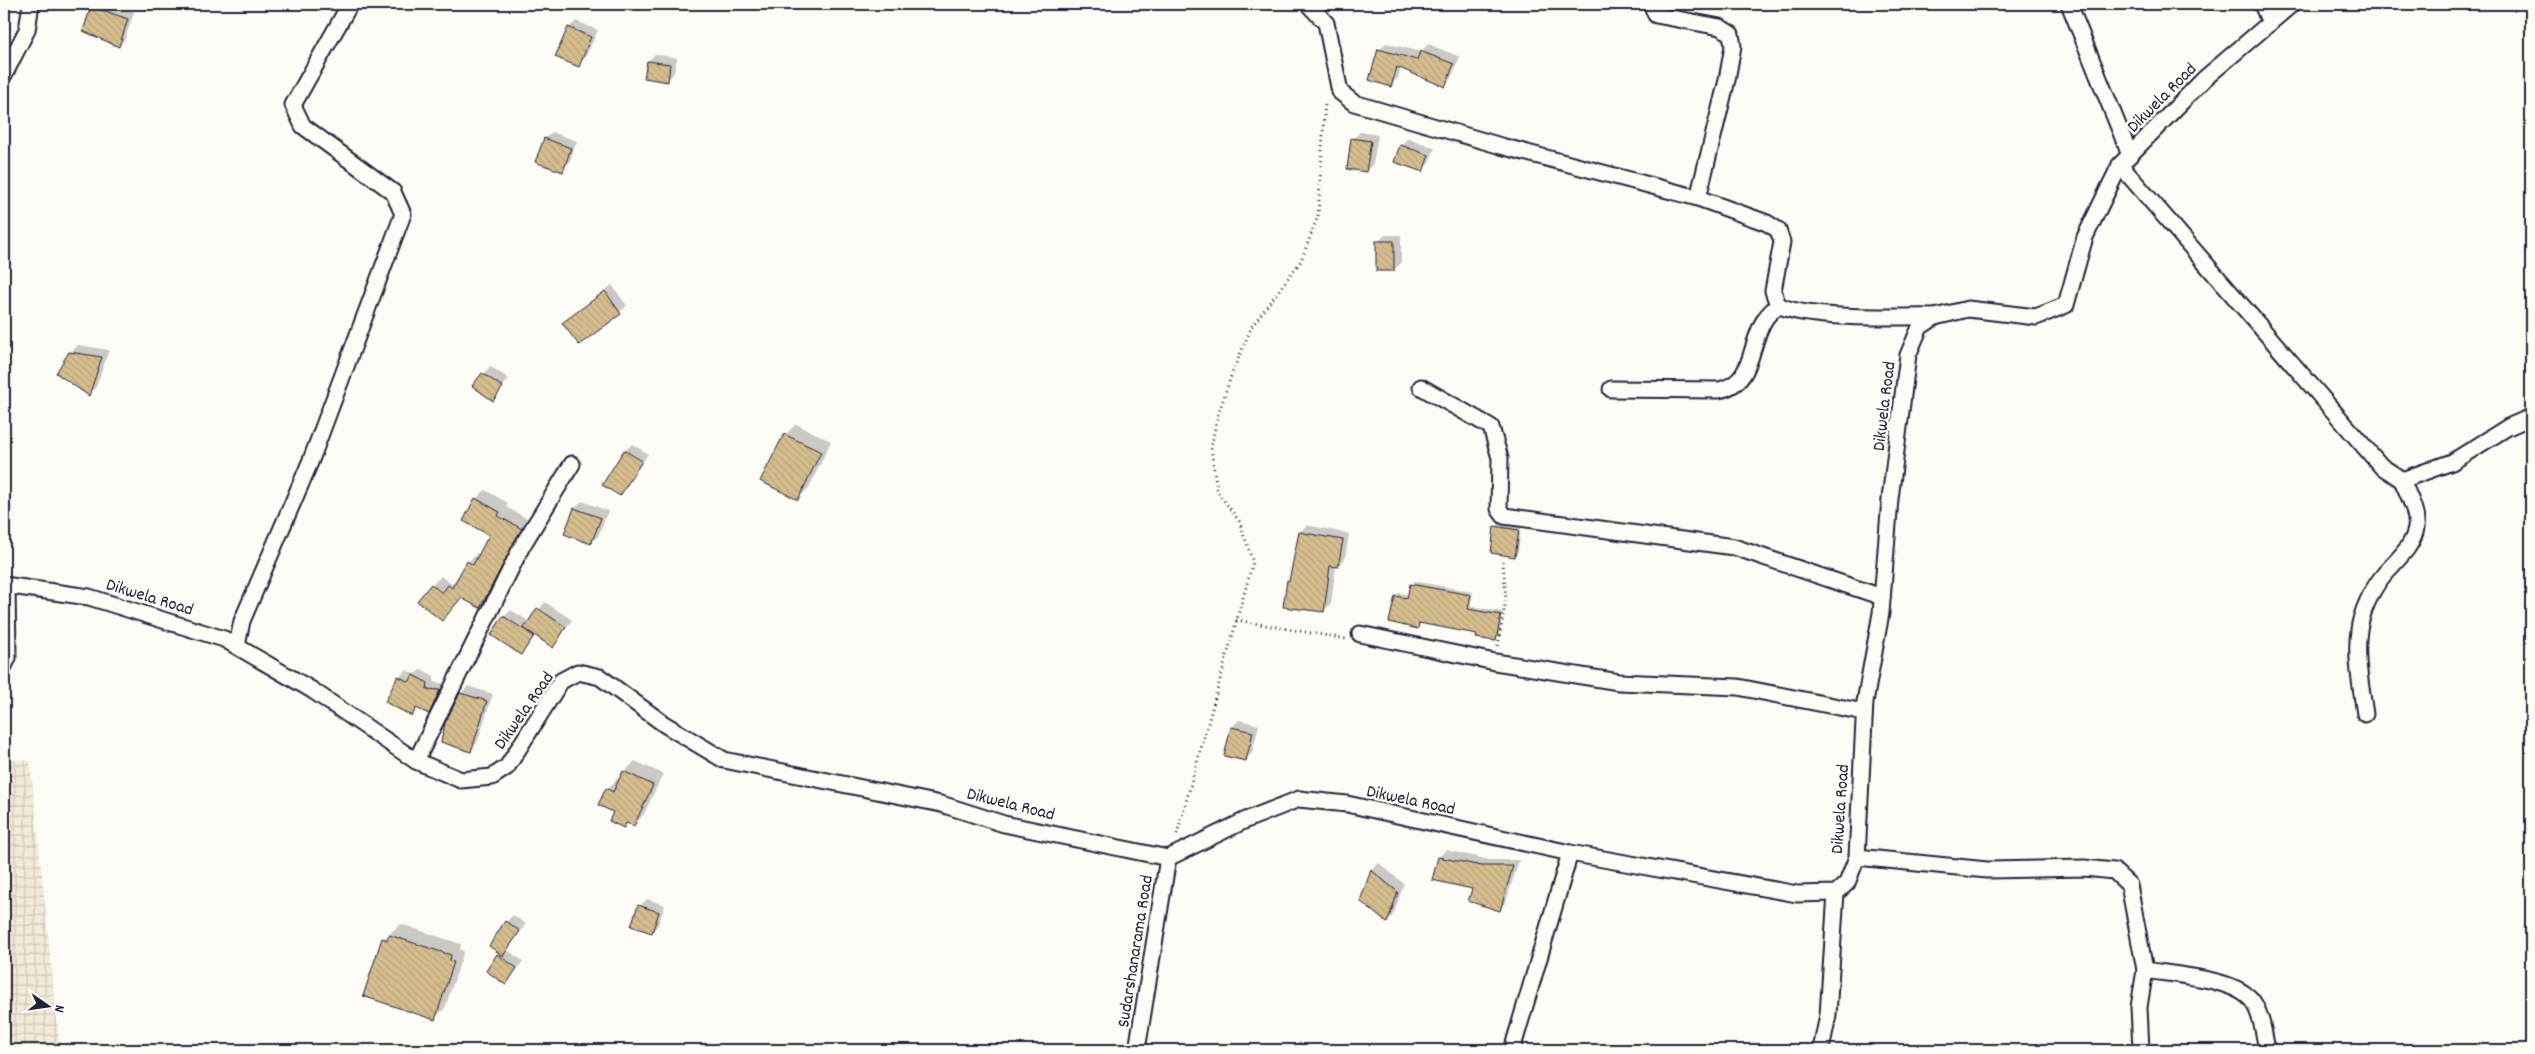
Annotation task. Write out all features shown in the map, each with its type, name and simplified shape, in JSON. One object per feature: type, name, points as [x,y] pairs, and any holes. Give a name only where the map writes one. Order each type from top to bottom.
[{"type":"street","points":[[4,74],[27,30],[31,4]]},
{"type":"street","points":[[237,646],[242,621],[311,460],[403,214],[393,192],[303,126],[294,104],[350,4]]},
{"type":"street","points":[[1308,4],[1326,23],[1340,92],[1354,103],[1501,146],[1698,198],[1743,214],[1778,230],[1782,242],[1773,291],[1778,305],[1790,311],[1822,314],[1935,317]]},
{"type":"street","points":[[1651,4],[1656,15],[1720,27],[1731,34],[1733,46],[1727,80],[1698,198]]},
{"type":"street","points":[[2069,4],[2125,160],[2381,466],[2402,480],[2415,512],[2416,528],[2410,544],[2380,579],[2368,602],[2359,630],[2359,668],[2365,714]]},
{"type":"street","points":[[2262,4],[2270,23]]},
{"type":"street","name":"Dikwela Road","points":[[5,586],[89,597],[224,638],[312,690],[416,762],[460,780],[492,777],[507,767],[561,681],[578,672],[600,677],[664,724],[724,760],[941,804],[1004,824],[1168,858],[1246,820],[1299,799],[1347,804],[1570,853],[1797,894],[1836,893],[1847,883],[1857,857],[1864,712],[1882,597],[1890,499],[1908,355],[1920,327],[1935,317],[1968,309],[2036,317],[2066,305],[2085,237],[2125,160],[2204,79],[2292,4]]},
{"type":"street","points":[[1611,389],[1719,390],[1732,387],[1742,379],[1764,319],[1778,305]]},
{"type":"street","points":[[1421,387],[1491,427],[1500,458],[1499,509],[1504,516],[1734,547],[1882,597]]},
{"type":"street","points":[[2402,480],[2452,462],[2508,427],[2531,417]]},
{"type":"street","points":[[416,762],[522,546],[572,464]]},
{"type":"street","points":[[4,666],[8,658],[5,586]]},
{"type":"street","points":[[1360,634],[1495,662],[1619,682],[1738,687],[1864,712]]},
{"type":"street","points":[[1512,1050],[1570,853]]},
{"type":"street","points":[[1857,857],[1987,870],[2084,868],[2114,871],[2129,885],[2145,970],[2139,1007],[2141,1050]]},
{"type":"street","name":"Sudarshanarama Road","points":[[1137,1050],[1168,858]]},
{"type":"street","points":[[1821,1050],[1828,1015],[1836,893]]},
{"type":"street","points":[[2145,970],[2232,985],[2253,1002],[2262,1025],[2267,1050]]},
{"type":"path","points":[[1168,858],[1176,839],[1253,562],[1239,521],[1217,491],[1211,448],[1231,376],[1252,326],[1301,261],[1318,216],[1326,106],[1324,96]]},
{"type":"path","points":[[1495,662],[1506,600],[1503,561]]},
{"type":"path","points":[[1236,620],[1346,639],[1360,634]]},
{"type":"shaded area","points":[[4,759],[30,761],[60,1050],[4,1050]]},
{"type":"building","points":[[91,6],[128,19],[119,47],[83,31]]},
{"type":"building","points":[[568,27],[591,37],[579,67],[555,57]]},
{"type":"building","points":[[1378,49],[1417,60],[1420,51],[1454,64],[1445,87],[1397,67],[1391,87],[1369,80]]},
{"type":"building","points":[[647,61],[670,64],[668,82],[644,78]]},
{"type":"building","points":[[544,138],[571,148],[563,172],[535,162]]},
{"type":"building","points":[[1351,138],[1371,141],[1366,172],[1347,169]]},
{"type":"building","points":[[1400,145],[1429,155],[1423,172],[1394,162]]},
{"type":"building","points":[[1376,241],[1394,241],[1394,271],[1376,271]]},
{"type":"building","points":[[605,291],[621,314],[579,345],[562,323]]},
{"type":"building","points":[[69,352],[102,357],[89,396],[56,373]]},
{"type":"building","points":[[482,373],[503,387],[493,401],[472,386]]},
{"type":"building","points":[[784,434],[821,452],[798,500],[760,481]]},
{"type":"building","points":[[624,450],[642,461],[620,496],[602,485]]},
{"type":"building","points":[[475,498],[500,512],[498,516],[522,529],[480,608],[461,598],[442,621],[417,601],[431,584],[442,593],[448,585],[452,588],[467,561],[473,565],[489,535],[463,521]]},
{"type":"building","points":[[574,508],[601,518],[591,544],[564,534]]},
{"type":"building","points":[[1494,526],[1519,530],[1515,557],[1491,553]]},
{"type":"building","points":[[1299,532],[1343,540],[1338,567],[1330,566],[1324,612],[1283,607],[1287,580],[1289,581]]},
{"type":"building","points":[[1410,584],[1471,595],[1468,609],[1501,615],[1496,641],[1476,638],[1477,634],[1419,623],[1418,629],[1389,622],[1395,596],[1407,598]]},
{"type":"building","points":[[537,608],[566,627],[553,648],[524,628]]},
{"type":"building","points":[[503,616],[534,636],[521,655],[491,635]]},
{"type":"building","points":[[413,675],[428,683],[427,689],[440,690],[429,714],[416,708],[412,716],[385,702],[398,676],[409,682]]},
{"type":"building","points":[[460,693],[487,701],[471,752],[441,742],[445,723]]},
{"type":"building","points":[[1231,727],[1253,732],[1246,761],[1224,756]]},
{"type":"building","points":[[623,771],[653,785],[634,826],[626,823],[624,828],[609,821],[613,812],[598,805],[606,788],[613,792]]},
{"type":"building","points":[[1438,857],[1482,866],[1513,866],[1500,911],[1468,901],[1472,889],[1432,880]]},
{"type":"building","points":[[1371,870],[1398,892],[1387,923],[1360,901]]},
{"type":"building","points":[[638,905],[659,912],[652,933],[631,926]]},
{"type":"building","points":[[505,921],[520,931],[503,956],[489,946]]},
{"type":"building","points":[[389,935],[451,955],[450,961],[454,962],[435,1020],[363,996],[382,938],[387,940]]},
{"type":"building","points":[[497,954],[517,968],[506,985],[486,971]]}]
